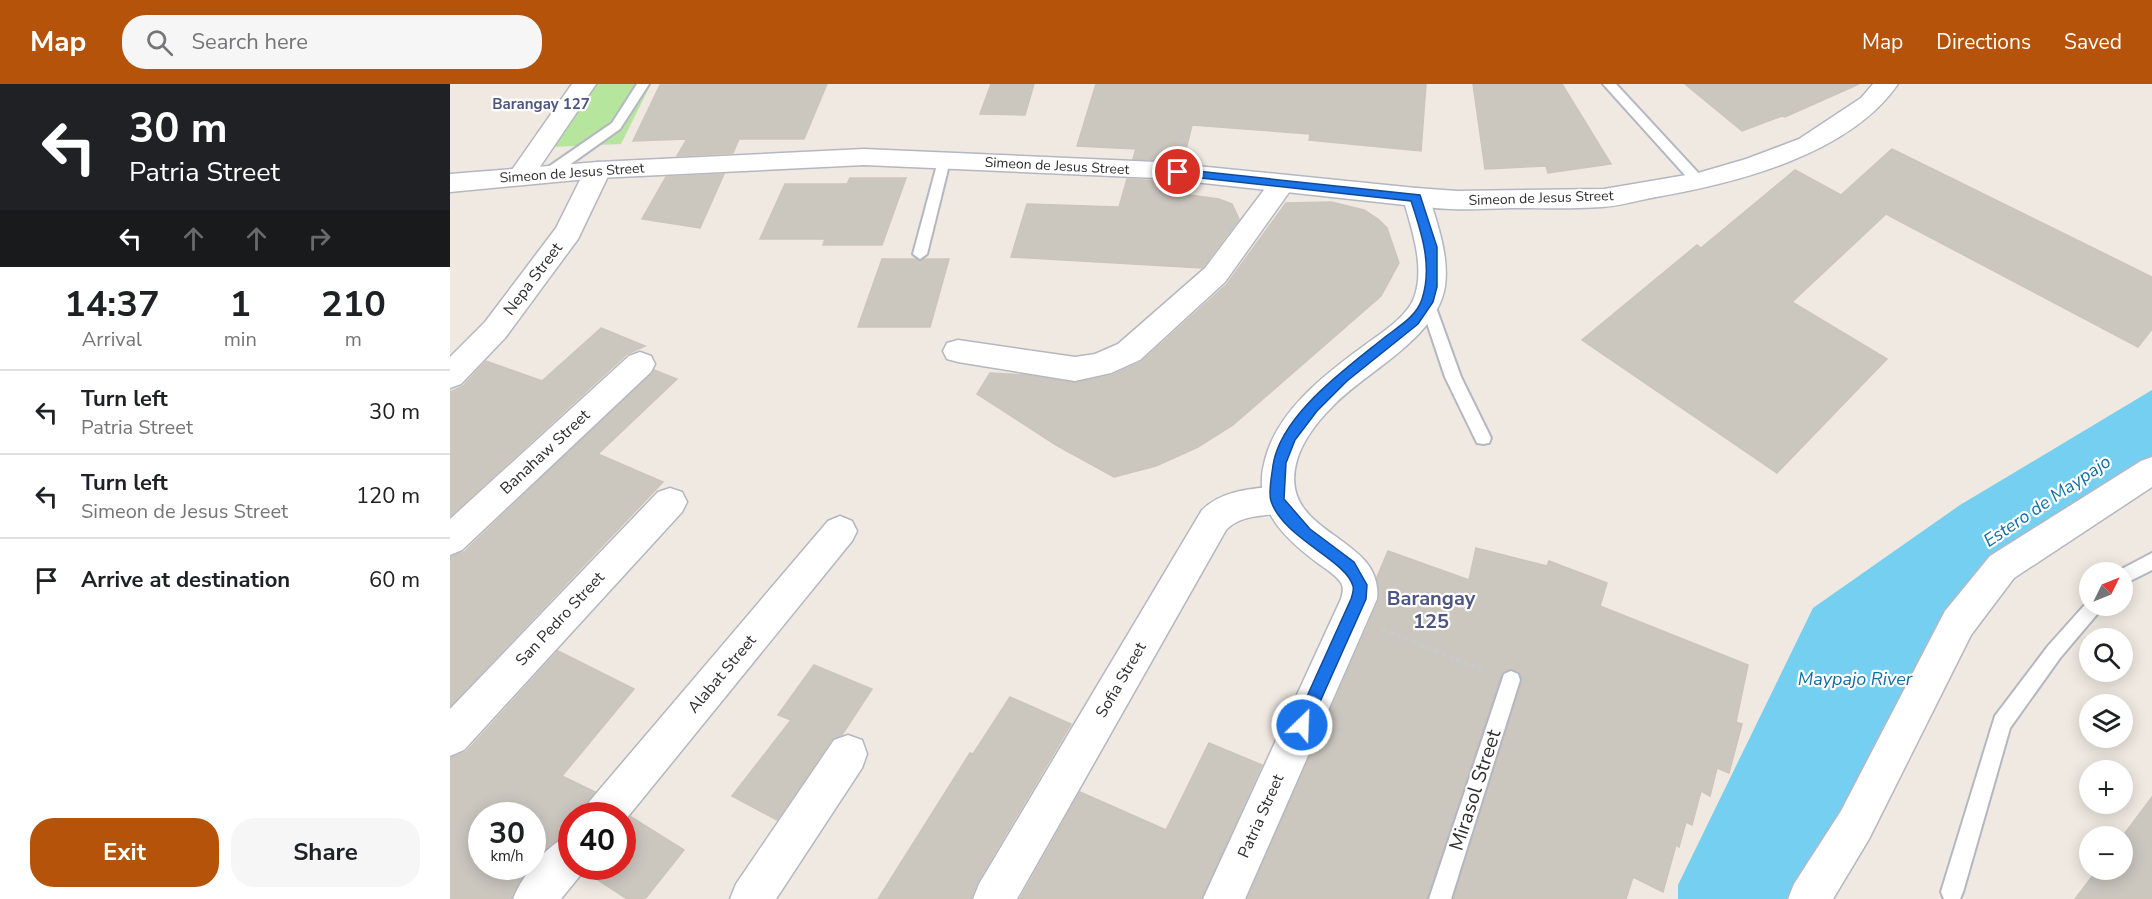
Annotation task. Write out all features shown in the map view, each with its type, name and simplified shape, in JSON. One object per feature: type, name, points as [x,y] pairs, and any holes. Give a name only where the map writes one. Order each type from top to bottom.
[{"type":"street","points":[[533,176],[584,84]]},
{"type":"street","name":"Simeon de Jesus Street","points":[[450,183],[598,170],[864,157],[1157,170],[1457,200],[1604,198],[1698,181],[1755,165],[1808,145],[1870,103],[1886,84]]},
{"type":"street","name":"Nepa Street","points":[[450,376],[495,330],[568,232],[598,170]]},
{"type":"street","points":[[958,351],[1075,369],[1100,365],[1129,352],[1215,275],[1282,184]]},
{"type":"street","points":[[1278,500],[1280,463],[1290,437],[1312,408],[1343,378],[1414,321],[1427,302],[1431,287],[1431,247],[1416,197]]},
{"type":"street","name":"Banahaw Street","points":[[450,540],[640,364]]},
{"type":"street","points":[[1809,899],[1855,825],[1958,623],[2002,567],[2152,470]]},
{"type":"street","name":"Patria Street","points":[[1224,899],[1359,599],[1360,585],[1348,567],[1305,534],[1286,514],[1278,500]]},
{"type":"street","name":"Sofia Street","points":[[994,899],[1214,520],[1221,511],[1233,506],[1278,500]]},
{"type":"street","name":"San Pedro Street","points":[[450,736],[670,502]]},
{"type":"street","name":"Alabat Street","points":[[615,802],[840,531]]},
{"type":"street","points":[[751,899],[848,754]]},
{"type":"street","points":[[534,899],[558,871]]},
{"type":"lane","points":[[533,176],[616,126],[643,84]]},
{"type":"lane","points":[[1609,84],[1698,181]]},
{"type":"lane","points":[[920,254],[944,160]]},
{"type":"lane","points":[[1427,302],[1453,377],[1483,438]]},
{"type":"lane","points":[[2133,571],[2152,561]]},
{"type":"lane","points":[[1952,892],[2002,723],[2054,652],[2085,616]]},
{"type":"lane","name":"Mirasol Street","points":[[1440,899],[1510,680]]},
{"type":"path","points":[[1350,616],[1510,680]]},
{"type":"green space","points":[[591,84],[651,84],[621,144],[551,147]]},
{"type":"water","name":"Maypajo River","points":[[2152,390],[2152,465],[1974,590],[1824,899],[1678,899],[1678,885],[1813,608],[1960,505]]},
{"type":"building","points":[[827,84],[804,139],[739,139],[733,153],[677,156],[687,139],[633,141],[660,85]]},
{"type":"building","points":[[991,84],[1034,84],[1025,115],[980,114]]},
{"type":"building","points":[[1096,84],[1426,84],[1421,151],[1309,140],[1310,134],[1192,125],[1183,162],[1133,159],[1136,149],[1077,146]]},
{"type":"building","points":[[1473,84],[1562,84],[1611,164],[1548,173],[1546,166],[1485,169]]},
{"type":"building","points":[[1685,84],[1859,84],[1785,117],[1782,116],[1742,131]]},
{"type":"building","points":[[1892,149],[2152,277],[2152,329],[2138,347],[1886,214],[1792,302],[1887,359],[1777,473],[1582,340],[1697,245],[1701,248],[1795,170],[1841,195]]},
{"type":"building","points":[[724,174],[700,228],[642,219],[666,177]]},
{"type":"building","points":[[850,178],[906,178],[882,245],[823,245],[825,239],[760,239],[785,184],[847,184]]},
{"type":"building","points":[[1127,179],[1177,182],[1175,193],[1219,199],[1232,204],[1239,219],[1202,268],[1011,257],[1027,204],[1119,207]]},
{"type":"building","points":[[1331,202],[1364,210],[1378,219],[1387,228],[1399,263],[1381,296],[1233,425],[1198,447],[1156,466],[1114,477],[1056,445],[977,394],[990,373],[1026,375],[1075,383],[1112,375],[1141,362],[1227,284],[1286,203]]},
{"type":"building","points":[[882,259],[920,261],[949,259],[930,327],[858,327]]},
{"type":"building","points":[[601,328],[645,346],[627,354],[450,516],[450,392],[463,386],[486,361],[542,381]]},
{"type":"building","points":[[654,370],[677,379],[598,454],[663,482],[450,706],[450,557],[464,552]]},
{"type":"building","points":[[1476,548],[1547,566],[1549,561],[1607,583],[1600,606],[1748,665],[1736,722],[1742,724],[1729,773],[1717,768],[1710,796],[1701,791],[1692,825],[1686,822],[1679,847],[1676,845],[1663,892],[1633,877],[1626,899],[1453,899],[1522,681],[1519,672],[1510,669],[1502,673],[1427,899],[1247,899],[1379,600],[1377,577],[1388,551],[1469,580]]},
{"type":"building","points":[[558,651],[634,689],[562,776],[595,792],[587,802],[558,802],[558,840],[546,849],[546,802],[468,802],[468,880],[522,880],[511,899],[450,899],[450,758],[466,752]]},
{"type":"building","points":[[814,665],[872,689],[842,735],[832,739],[777,820],[732,796],[791,720],[778,715]]},
{"type":"building","points":[[1010,697],[1071,724],[977,883],[971,899],[878,899],[970,753],[973,754]]},
{"type":"building","points":[[1209,743],[1262,765],[1201,899],[1020,899],[1080,792],[1166,830]]},
{"type":"building","points":[[2152,797],[2152,899],[2075,899],[2089,880],[2133,880],[2133,826],[2130,826]]},
{"type":"building","points":[[636,820],[684,850],[645,899],[627,899],[598,880],[636,880]]},
{"type":"district","name":"Barangay 127","points":[[541,104]]},
{"type":"district","name":"Barangay 125","points":[[1431,610]]},
{"type":"route","points":[[1178,172],[1376,195],[1416,197],[1431,247],[1431,287],[1427,302],[1414,321],[1343,378],[1312,408],[1290,437],[1280,463],[1278,500],[1286,514],[1305,534],[1348,567],[1360,585],[1359,599],[1302,725]]},
{"type":"water label","name":"Estero de Maypajo","points":[[2047,501]]}]
